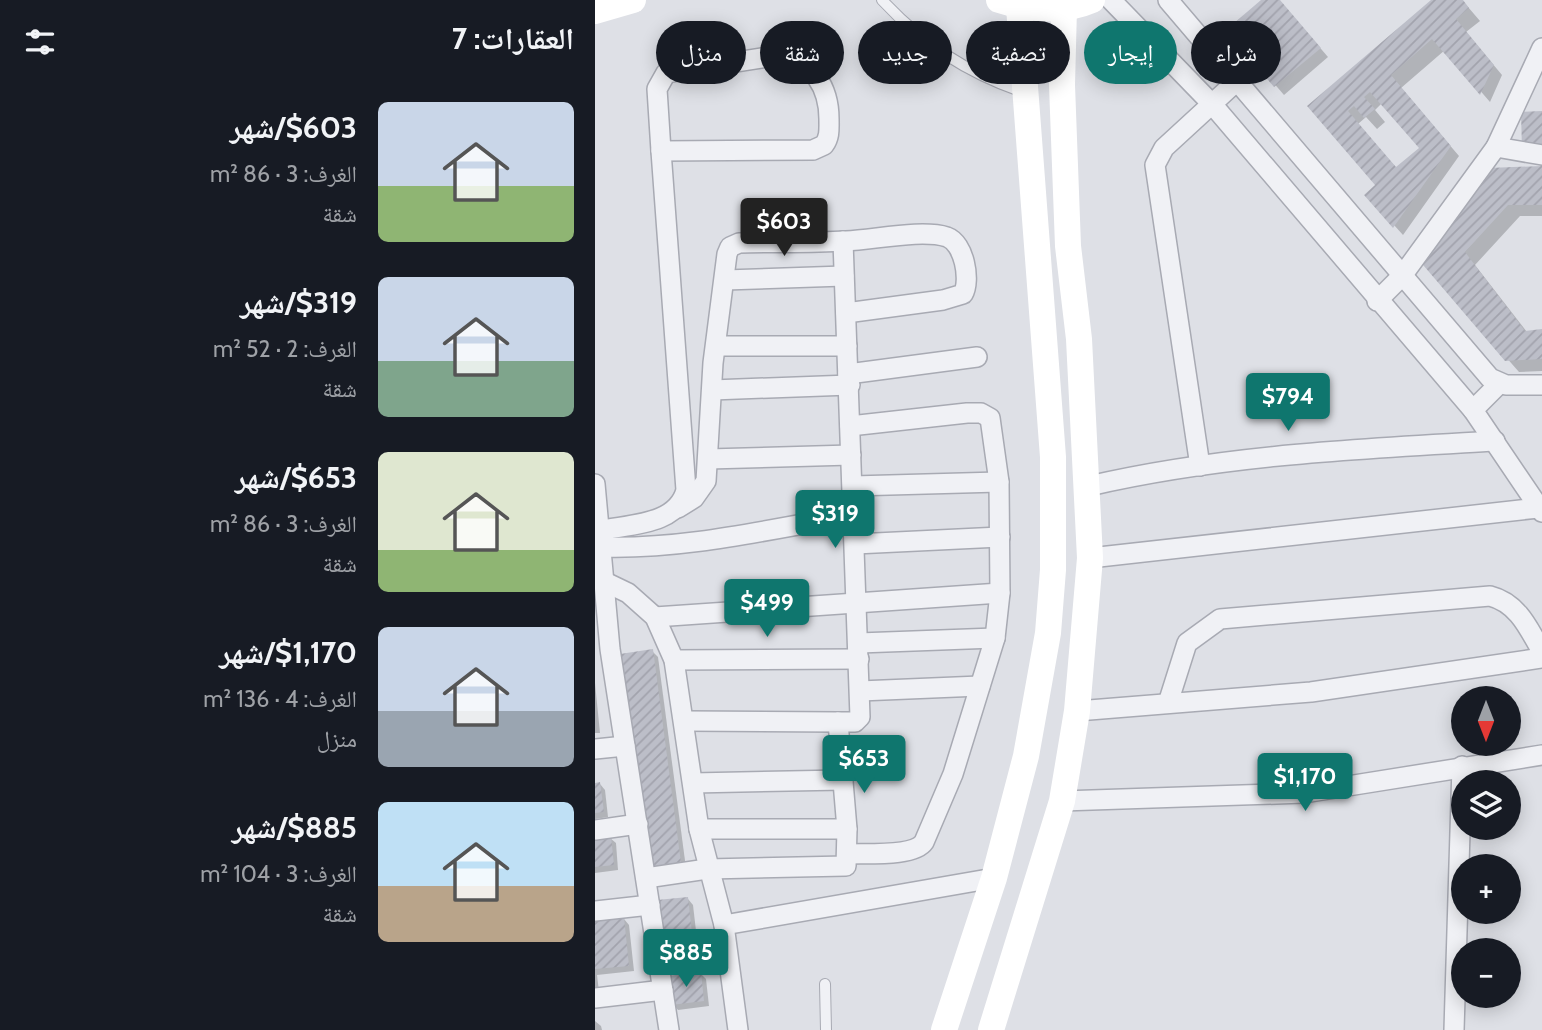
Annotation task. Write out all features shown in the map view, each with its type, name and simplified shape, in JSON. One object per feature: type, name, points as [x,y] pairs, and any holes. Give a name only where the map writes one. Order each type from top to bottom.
[{"type":"street","points":[[944,1030],[994,878],[1028,742],[1048,633],[1053,570],[1053,457],[1025,93],[1009,3],[1064,8],[1092,0]]},
{"type":"street","points":[[1090,558],[1540,510],[1473,410],[1377,301],[1212,104],[1111,0]]},
{"type":"street","points":[[1168,0],[1191,26]]},
{"type":"street","points":[[991,1030],[1062,802],[1077,710],[1090,558],[1089,486],[1079,339],[1068,246],[1062,85],[1064,8]]},
{"type":"street","points":[[1377,301],[1402,276],[1496,148],[1536,75],[1542,48]]},
{"type":"street","points":[[661,152],[819,149],[827,141],[829,132],[825,90],[805,65],[781,55],[673,70],[661,79],[657,89],[661,152],[685,481],[684,499],[678,508]]},
{"type":"street","points":[[1200,466],[1155,165],[1164,148],[1234,84]]},
{"type":"street","points":[[1241,84],[1490,378],[1499,384],[1542,385]]},
{"type":"street","points":[[1496,148],[1542,155]]},
{"type":"street","points":[[598,546],[663,518],[700,490],[706,481],[712,390],[727,250],[735,243],[843,242],[931,235],[948,237],[957,243],[962,254],[966,285],[963,294],[943,300],[846,313]]},
{"type":"street","points":[[685,721],[838,722],[860,719],[843,242]]},
{"type":"street","points":[[725,280],[844,276]]},
{"type":"street","points":[[716,346],[847,346]]},
{"type":"street","points":[[712,390],[849,380],[977,356]]},
{"type":"street","points":[[1473,410],[1499,384]]},
{"type":"street","points":[[848,854],[909,851],[922,845],[953,774],[995,638],[1000,593],[999,482],[994,427],[985,414],[967,413],[850,426]]},
{"type":"street","points":[[1089,486],[1144,474],[1290,453],[1495,441]]},
{"type":"street","points":[[708,459],[851,454]]},
{"type":"street","points":[[853,486],[999,482]]},
{"type":"street","points":[[595,484],[598,546],[603,581],[603,650],[625,746],[669,1030]]},
{"type":"street","points":[[598,546],[638,548],[706,540],[854,515]]},
{"type":"street","points":[[855,544],[1000,537]]},
{"type":"street","points":[[603,581],[628,593],[655,617],[674,660],[699,829],[707,869],[724,925],[738,1030]]},
{"type":"street","points":[[655,617],[1000,593]]},
{"type":"street","points":[[1168,703],[1187,643],[1220,619],[1490,596],[1504,600],[1520,615],[1542,652]]},
{"type":"street","points":[[674,660],[859,651],[995,638]]},
{"type":"street","points":[[1077,710],[1311,692],[1542,658]]},
{"type":"street","points":[[860,691],[980,686]]},
{"type":"street","points":[[646,878],[707,869],[846,866],[847,829],[838,722]]},
{"type":"street","points":[[595,749],[625,746]]},
{"type":"street","points":[[1062,802],[1304,793],[1542,755]]},
{"type":"street","points":[[1454,1030],[1462,766]]},
{"type":"street","points":[[692,783],[843,780]]},
{"type":"street","points":[[595,830],[638,824]]},
{"type":"street","points":[[699,829],[847,829]]},
{"type":"street","points":[[724,925],[994,878]]},
{"type":"street","points":[[595,911],[650,905]]},
{"type":"street","points":[[595,998],[663,990]]},
{"type":"lane","points":[[883,0],[905,25],[954,62],[1025,93]]},
{"type":"lane","points":[[825,984],[826,1030]]},
{"type":"building","points":[[1261,0],[1280,0],[1321,48],[1281,81],[1281,21],[1236,21]]},
{"type":"building","points":[[1431,0],[1463,0],[1469,8],[1456,19],[1494,65],[1480,95],[1432,39],[1391,75],[1451,146],[1393,228],[1364,195],[1375,185],[1307,106]],"holes":[[[1370,92],[1419,148],[1396,167],[1348,111],[1354,106],[1364,118],[1375,109],[1364,97]]]},
{"type":"building","points":[[1542,111],[1542,149],[1522,150],[1521,112]]},
{"type":"building","points":[[1542,166],[1542,205],[1508,205],[1465,252],[1525,331],[1542,329],[1542,359],[1505,361],[1418,259],[1488,168]]},
{"type":"building","points":[[653,649],[681,863],[648,867],[620,654]]},
{"type":"building","points":[[600,782],[604,812],[595,813],[595,783]]},
{"type":"building","points":[[611,836],[614,865],[595,867],[595,837]]},
{"type":"building","points":[[688,897],[693,942],[661,945],[657,900]]},
{"type":"building","points":[[624,917],[629,966],[595,969],[595,920]]},
{"type":"building","points":[[701,972],[704,1001],[671,1005],[668,976]]}]
